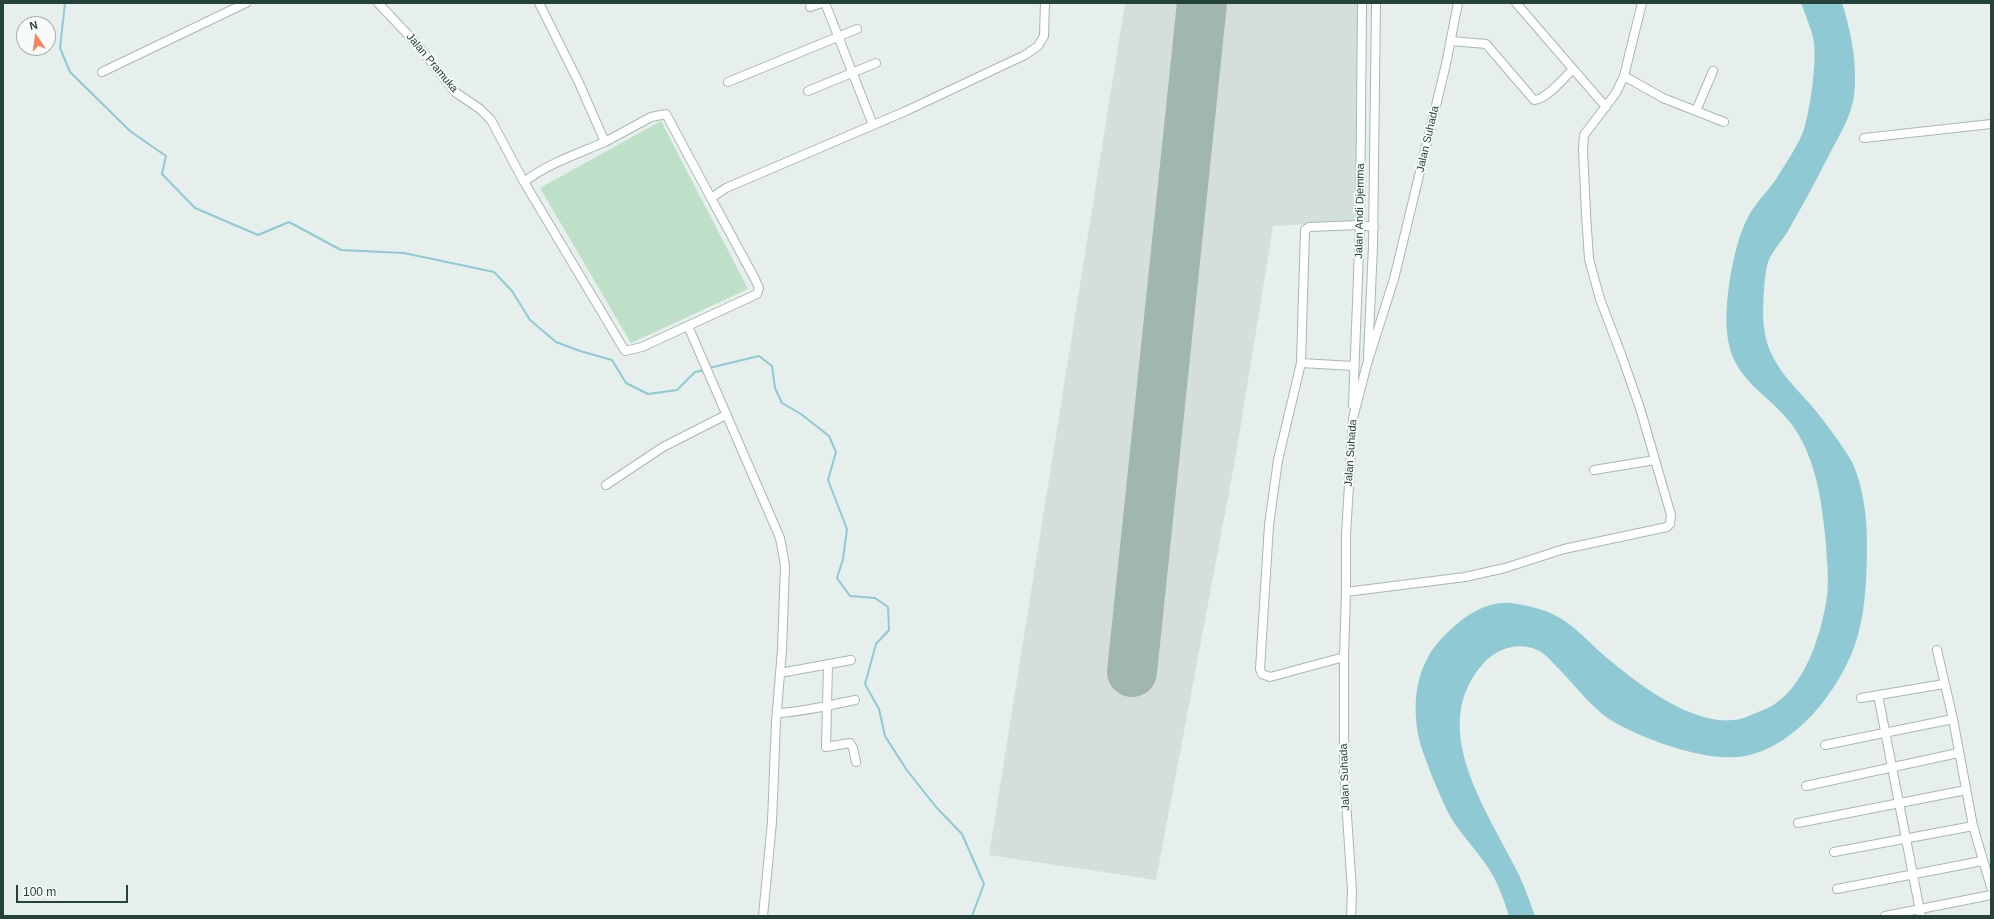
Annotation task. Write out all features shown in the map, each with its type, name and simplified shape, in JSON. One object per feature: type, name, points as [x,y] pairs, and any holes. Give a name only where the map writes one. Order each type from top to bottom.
[{"type":"street","points":[[102,72],[246,3]]},
{"type":"street","name":"Jalan Pramuka","points":[[378,3],[415,42],[455,92],[486,114],[524,182],[625,351],[642,347],[688,326]]},
{"type":"street","points":[[539,3],[579,83],[605,142]]},
{"type":"street","points":[[810,7],[822,3]]},
{"type":"street","points":[[825,3],[873,125]]},
{"type":"street","points":[[711,198],[726,188],[873,125],[1025,55],[1038,46],[1044,36],[1045,3]]},
{"type":"street","name":"Jalan Andi Djemma","points":[[1353,418],[1360,225],[1362,3]]},
{"type":"street","name":"Jalan Andi Djemma","points":[[1368,364],[1374,227],[1376,3]]},
{"type":"street","name":"Jalan Suhada","points":[[1351,916],[1352,891],[1344,770],[1344,657],[1346,535],[1353,418],[1394,279],[1451,41],[1458,3]]},
{"type":"street","points":[[1516,3],[1606,107]]},
{"type":"street","points":[[1346,592],[1465,577],[1505,568],[1564,549],[1667,527],[1670,524],[1671,515],[1655,460],[1621,354],[1600,299],[1589,259],[1583,150],[1584,135],[1616,93],[1624,76],[1642,3]]},
{"type":"street","points":[[728,82],[839,38],[857,29]]},
{"type":"street","points":[[1451,41],[1486,44],[1534,100],[1538,100],[1545,96],[1573,69]]},
{"type":"street","points":[[808,91],[853,74],[876,62]]},
{"type":"street","points":[[1696,111],[1713,71]]},
{"type":"street","points":[[1624,76],[1663,98],[1724,122]]},
{"type":"street","points":[[524,182],[534,174],[605,142],[651,117],[666,114],[759,288],[757,294],[688,326],[780,538],[785,565],[772,822],[763,916]]},
{"type":"street","points":[[1362,120],[1374,119]]},
{"type":"street","points":[[1864,138],[1991,124]]},
{"type":"street","points":[[1344,657],[1270,677],[1262,674],[1260,669],[1269,525],[1278,460],[1301,363],[1305,230],[1309,227],[1360,225],[1374,227]]},
{"type":"street","points":[[1301,363],[1354,366]]},
{"type":"street","points":[[606,485],[663,447],[726,415]]},
{"type":"street","points":[[1594,470],[1655,460]]},
{"type":"street","points":[[1937,650],[1953,719],[1958,753],[1973,826],[1982,861],[1991,887]]},
{"type":"street","points":[[780,673],[851,660]]},
{"type":"street","points":[[828,664],[826,747],[850,743],[856,762]]},
{"type":"street","points":[[1861,698],[1944,684]]},
{"type":"street","points":[[1878,695],[1920,912]]},
{"type":"street","points":[[777,713],[821,706],[827,707],[855,700]]},
{"type":"street","points":[[1825,745],[1953,719]]},
{"type":"street","points":[[1806,786],[1958,753]]},
{"type":"street","points":[[1798,823],[1966,790]]},
{"type":"street","points":[[1834,852],[1973,826]]},
{"type":"street","points":[[1836,889],[1982,861]]},
{"type":"street","points":[[1885,916],[1920,912],[1991,895]]},
{"type":"shaded area","points":[[1125,3],[1359,3],[1356,222],[1273,226],[1236,455],[1156,880],[989,855]]},
{"type":"green space","points":[[661,121],[748,289],[631,343],[540,188]]},
{"type":"water","points":[[1801,3],[1842,3],[1853,49],[1855,73],[1854,96],[1841,134],[1788,231],[1768,262],[1765,275],[1763,313],[1764,327],[1770,350],[1781,370],[1816,411],[1840,443],[1853,464],[1859,482],[1865,512],[1867,553],[1864,601],[1858,635],[1842,674],[1830,693],[1800,727],[1783,740],[1764,750],[1745,756],[1730,757],[1695,753],[1659,743],[1614,722],[1591,704],[1547,656],[1535,649],[1521,646],[1507,648],[1494,654],[1483,664],[1467,688],[1460,714],[1461,740],[1467,767],[1478,794],[1519,875],[1535,916],[1509,916],[1492,874],[1454,823],[1446,808],[1427,763],[1418,734],[1416,721],[1416,696],[1422,671],[1434,648],[1457,624],[1482,608],[1501,603],[1517,604],[1543,610],[1565,621],[1627,674],[1662,698],[1680,708],[1716,720],[1740,719],[1761,711],[1776,703],[1799,679],[1815,646],[1824,612],[1828,583],[1826,544],[1820,498],[1813,468],[1808,453],[1793,426],[1783,414],[1752,385],[1735,363],[1730,349],[1726,319],[1729,287],[1735,253],[1745,223],[1754,207],[1775,181],[1791,155],[1801,138],[1806,123],[1811,99],[1815,57],[1812,33]]},
{"type":"waterway","points":[[65,3],[60,48],[70,72],[130,131],[166,156],[162,174],[195,208],[258,235],[289,222],[341,250],[404,253],[494,272],[512,291],[530,320],[556,342],[580,351],[612,360],[626,383],[648,394],[677,390],[695,372],[705,370]]},
{"type":"waterway","points":[[709,368],[759,356],[772,366],[775,388],[782,403],[801,414],[829,436],[836,452],[828,480],[847,529],[843,559],[837,578],[850,596],[875,598],[888,607],[889,630],[876,644],[865,684],[879,709],[885,736],[906,769],[936,807],[962,834],[984,884],[972,916]]},
{"type":"runway","points":[[1132,672],[1202,3]]}]
